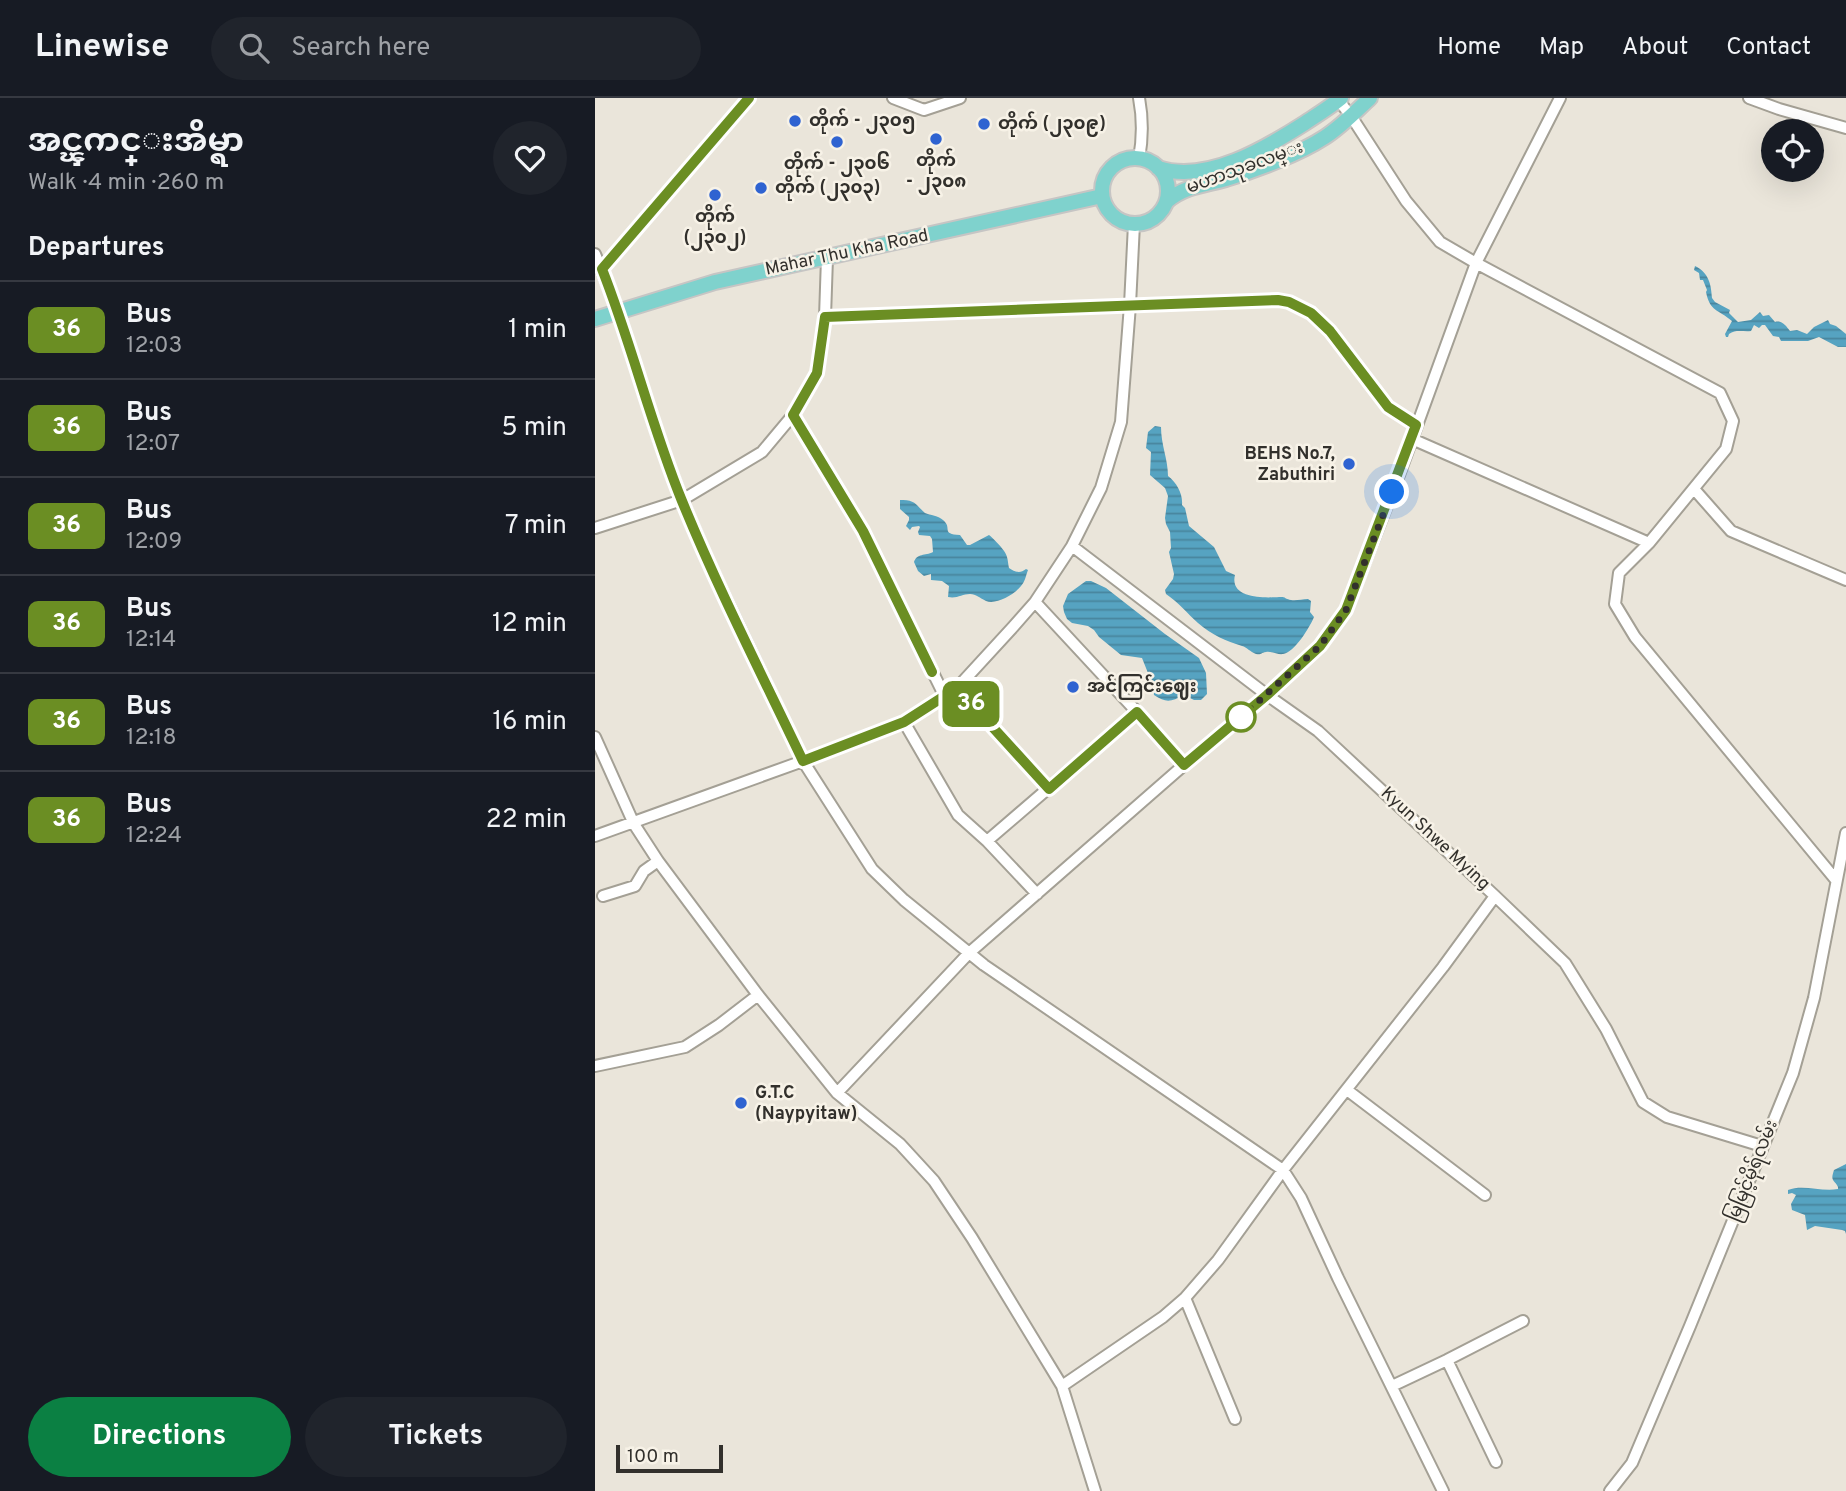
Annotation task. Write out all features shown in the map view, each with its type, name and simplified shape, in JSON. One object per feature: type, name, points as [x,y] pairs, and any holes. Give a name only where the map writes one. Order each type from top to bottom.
[{"type":"main road","points":[[1351,116],[1370,98]]},
{"type":"main road","name":"မဟာသုခလမ္း","points":[[1159,168],[1178,172],[1194,171],[1245,156],[1270,146],[1340,99]]},
{"type":"main road","name":"မဟာသုခလမ္း","points":[[1167,201],[1176,193],[1192,186],[1225,179],[1287,156],[1325,137],[1351,116]]},
{"type":"main road","points":[[1127,159],[1146,160],[1159,168],[1168,187],[1167,201],[1162,211],[1145,223],[1134,224],[1117,219],[1105,205],[1102,196],[1107,173],[1116,164],[1127,159]]},
{"type":"main road","name":"Mahar Thu Kha Road","points":[[595,319],[715,282],[1102,196]]},
{"type":"street","points":[[601,276],[749,98]]},
{"type":"street","points":[[893,98],[924,110],[960,98]]},
{"type":"street","points":[[1139,98],[1143,137],[1139,159]]},
{"type":"street","points":[[837,1093],[969,953],[1320,646],[1346,610],[1476,263],[1560,98]]},
{"type":"street","points":[[1749,98],[1846,128]]},
{"type":"street","points":[[1340,99],[1406,201],[1440,242],[1720,393],[1733,421],[1726,449],[1649,543],[1619,573],[1615,604],[1635,637],[1836,880]]},
{"type":"street","points":[[595,836],[634,824],[904,722],[957,688],[1035,602],[1072,546],[1101,488],[1121,422],[1131,305],[1134,224]]},
{"type":"street","points":[[595,254],[601,276],[618,311],[681,500],[708,561],[803,761],[872,869],[904,900],[984,965],[1283,1170],[1301,1199],[1443,1491]]},
{"type":"street","points":[[595,528],[681,500],[762,452],[793,415],[817,373],[825,317],[827,258]]},
{"type":"street","points":[[825,317],[1258,300],[1289,302],[1311,313],[1330,331],[1388,407],[1416,425]]},
{"type":"street","points":[[793,415],[863,531],[944,695]]},
{"type":"street","points":[[1412,439],[1649,543]]},
{"type":"street","points":[[1694,489],[1731,531],[1846,580]]},
{"type":"street","name":"Kyun Shwe Mying","points":[[1072,546],[1318,732],[1565,963],[1606,1029],[1643,1102],[1667,1117],[1762,1146]]},
{"type":"street","points":[[1035,602],[1184,765]]},
{"type":"street","points":[[957,688],[1049,789]]},
{"type":"street","points":[[987,841],[1137,712]]},
{"type":"street","points":[[904,722],[958,815],[987,841],[1037,894]]},
{"type":"street","points":[[595,737],[634,824],[658,861],[758,995],[837,1093],[900,1144],[934,1181],[972,1238],[1062,1386],[1095,1491]]},
{"type":"street","name":"မြမြင့်မိုရ်လမ်း","points":[[1610,1491],[1632,1463],[1793,1073],[1814,998],[1846,833]]},
{"type":"street","points":[[603,896],[635,886],[644,871],[658,861]]},
{"type":"street","points":[[1062,1386],[1163,1317],[1185,1298],[1443,967],[1495,896]]},
{"type":"street","points":[[595,1066],[685,1047],[758,995]]},
{"type":"street","points":[[1347,1090],[1485,1195]]},
{"type":"street","points":[[1185,1298],[1235,1419]]},
{"type":"street","points":[[1392,1386],[1523,1321]]},
{"type":"street","points":[[1447,1360],[1496,1462]]},
{"type":"water","points":[[1695,266],[1706,276],[1715,302],[1730,310],[1729,313],[1738,322],[1751,320],[1760,312],[1763,316],[1769,315],[1775,322],[1782,323],[1790,331],[1797,330],[1807,334],[1828,320],[1846,334],[1846,347],[1838,347],[1819,337],[1808,341],[1781,341],[1779,337],[1773,336],[1765,325],[1759,328],[1754,325],[1751,331],[1734,332],[1726,337],[1732,321],[1715,310],[1710,303],[1703,280],[1700,280],[1699,273],[1694,270]]},
{"type":"water","points":[[1155,426],[1161,427],[1168,476],[1177,485],[1189,526],[1214,547],[1226,571],[1235,575],[1237,589],[1257,597],[1311,601],[1310,612],[1314,617],[1301,639],[1287,653],[1256,654],[1219,637],[1198,623],[1166,594],[1165,590],[1174,574],[1169,552],[1170,532],[1165,518],[1168,496],[1165,488],[1150,475],[1151,452],[1146,448],[1148,432]]},
{"type":"water","points":[[900,500],[912,502],[925,513],[941,519],[946,523],[948,532],[960,535],[967,545],[989,535],[1004,552],[1009,568],[1017,572],[1028,570],[1022,584],[1009,596],[995,602],[972,594],[948,597],[949,586],[942,581],[931,580],[931,574],[924,576],[918,571],[915,559],[933,552],[932,539],[930,536],[919,535],[919,526],[910,530],[906,526],[909,517],[900,509]]},
{"type":"water","points":[[1086,581],[1106,588],[1199,658],[1206,673],[1207,694],[1201,700],[1184,695],[1169,701],[1158,698],[1154,695],[1142,658],[1121,655],[1088,626],[1072,623],[1067,619],[1063,606],[1068,594]]},
{"type":"water","points":[[1846,1164],[1846,1234],[1842,1230],[1815,1226],[1807,1230],[1805,1215],[1792,1210],[1791,1204],[1796,1195],[1788,1194],[1788,1190],[1838,1189],[1832,1179],[1834,1170]]},
{"type":"bus line","name":"36","points":[[749,98],[602,269],[681,500],[803,761],[904,722],[957,688],[1049,789],[1137,712],[1184,765],[1320,646],[1346,610],[1416,425],[1388,407],[1330,331],[1311,313],[1289,302],[1258,300],[825,317],[817,373],[793,415],[863,531],[932,672]]},
{"type":"place","name":"တိုက် - ၂၃၀၅","points":[[795,121]]},
{"type":"place","name":"တိုက် (၂၃၀၉)","points":[[984,124]]},
{"type":"place","name":"တိုက် - ၂၃၀၈","points":[[936,139]]},
{"type":"place","name":"တိုက် - ၂၃၀၆","points":[[837,142]]},
{"type":"place","name":"တိုက် (၂၃၀၃)","points":[[761,188]]},
{"type":"place","name":"တိုက် (၂၃၀၂)","points":[[715,195]]},
{"type":"place","name":"BEHS No.7, Zabuthiri","points":[[1349,464]]},
{"type":"place","name":"အင်ကြင်းဈေး","points":[[1073,687]]},
{"type":"place","name":"G.T.C (Naypyitaw)","points":[[741,1103]]},
{"type":"route","points":[[1241,717],[1320,646],[1346,610],[1392,492]]}]
